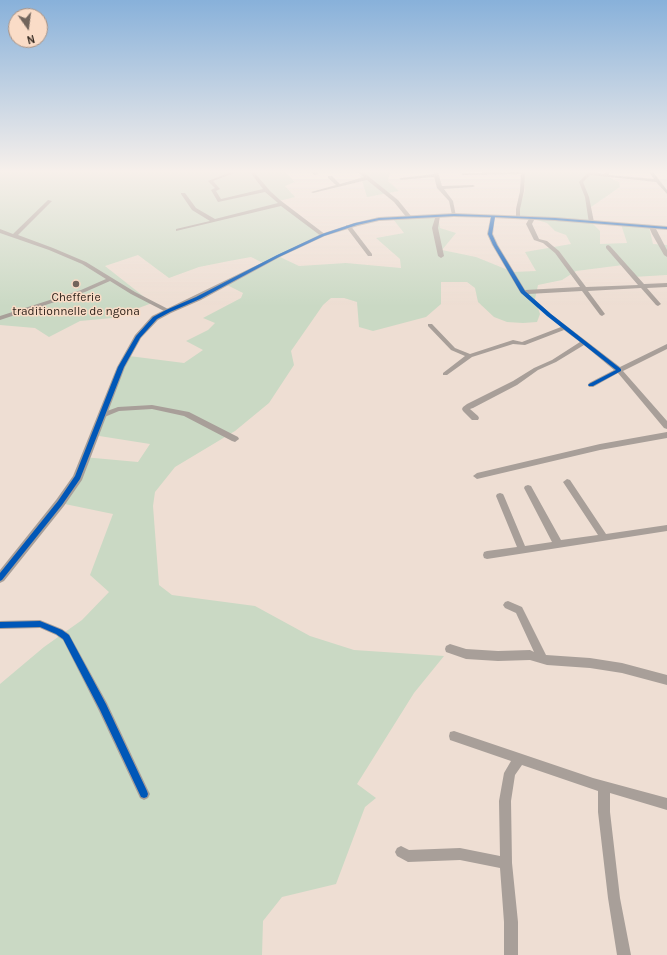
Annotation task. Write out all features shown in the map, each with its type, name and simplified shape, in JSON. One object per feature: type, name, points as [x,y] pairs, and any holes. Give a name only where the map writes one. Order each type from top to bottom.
[{"type":"street","points":[[14,236],[34,217]]},
{"type":"street","points":[[207,217],[214,221]]},
{"type":"street","points":[[178,230],[232,217]]},
{"type":"street","points":[[299,217],[323,235]]},
{"type":"street","points":[[0,578],[60,503],[78,477],[122,367],[138,337],[155,318],[323,235],[348,226],[379,219],[422,217]]},
{"type":"street","points":[[438,217],[435,228],[442,256]]},
{"type":"street","points":[[493,217],[490,234],[523,292],[582,343],[619,370],[667,426]]},
{"type":"street","points":[[507,217],[667,228]]},
{"type":"street","points":[[590,217],[591,222]]},
{"type":"street","points":[[532,218],[529,224],[537,240],[545,242],[557,252],[582,289],[602,314]]},
{"type":"street","points":[[348,226],[370,255]]},
{"type":"street","points":[[652,227],[667,255]]},
{"type":"street","points":[[0,231],[84,263],[133,293],[168,311]]},
{"type":"street","points":[[608,247],[658,304]]},
{"type":"street","points":[[0,318],[83,291],[111,279]]},
{"type":"street","points":[[523,292],[667,285]]},
{"type":"street","points":[[430,325],[453,348],[470,356]]},
{"type":"street","points":[[445,374],[470,356],[513,342],[522,344],[564,328]]},
{"type":"street","points":[[475,418],[466,409],[515,383],[536,369],[554,361],[582,343]]},
{"type":"street","points":[[591,385],[665,348]]},
{"type":"street","points":[[102,416],[118,408],[152,407],[186,414],[236,440]]},
{"type":"street","points":[[658,416],[667,414]]},
{"type":"street","points":[[477,476],[600,448],[667,435]]},
{"type":"street","points":[[567,482],[604,537]]},
{"type":"street","points":[[528,488],[558,544]]},
{"type":"street","points":[[500,496],[522,549]]},
{"type":"street","points":[[487,555],[667,528]]},
{"type":"street","points":[[508,605],[519,610],[543,659]]},
{"type":"street","points":[[0,625],[40,624],[66,637],[103,707],[144,794]]},
{"type":"street","points":[[450,649],[466,654],[498,656],[530,655],[543,659],[622,668],[667,680]]},
{"type":"street","points":[[454,736],[593,784],[667,804]]},
{"type":"street","points":[[511,955],[511,922],[506,863],[505,801],[510,773],[520,759]]},
{"type":"street","points":[[604,786],[604,812],[614,898],[624,955]]},
{"type":"street","points":[[401,852],[408,856],[460,854],[506,863]]},
{"type":"green space","points":[[0,217],[299,217],[323,235],[278,256],[299,266],[346,263],[401,268],[400,259],[376,238],[404,233],[393,219],[430,217],[438,217],[440,228],[456,233],[442,250],[476,257],[513,272],[536,271],[525,252],[571,244],[566,235],[555,231],[547,223],[531,218],[516,217],[591,217],[591,222],[600,231],[600,244],[627,243],[621,224],[649,227],[653,244],[667,245],[667,275],[633,277],[623,265],[576,271],[562,280],[538,285],[535,299],[540,314],[537,322],[507,322],[494,317],[478,302],[475,288],[467,282],[441,282],[441,304],[426,317],[373,331],[359,327],[357,302],[344,298],[331,298],[323,305],[291,351],[294,365],[269,403],[235,431],[175,467],[155,492],[153,506],[159,585],[172,595],[255,606],[310,636],[354,650],[444,656],[414,693],[357,784],[376,798],[365,807],[336,884],[282,897],[263,921],[262,955],[0,955],[0,684],[44,647],[82,620],[109,592],[90,575],[113,514],[60,503],[83,457],[138,462],[150,444],[93,435],[129,356],[184,363],[203,350],[186,341],[208,330],[215,323],[203,318],[241,298],[243,293],[225,284],[263,263],[251,257],[199,267],[169,278],[138,255],[105,266],[152,303],[112,318],[80,321],[49,337],[35,328],[0,325]]},
{"type":"cycle path","points":[[0,578],[60,503],[78,477],[121,367],[138,337],[155,318],[323,235],[356,224],[379,219],[425,217]]},
{"type":"cycle path","points":[[493,217],[490,234],[523,292],[549,315],[619,370],[591,385]]},
{"type":"cycle path","points":[[505,217],[667,228]]},
{"type":"cycle path","points":[[0,625],[40,624],[59,632],[66,637],[103,707],[144,794]]},
{"type":"place","name":"Chefferie traditionnelle de ngona","points":[[76,284]]}]
